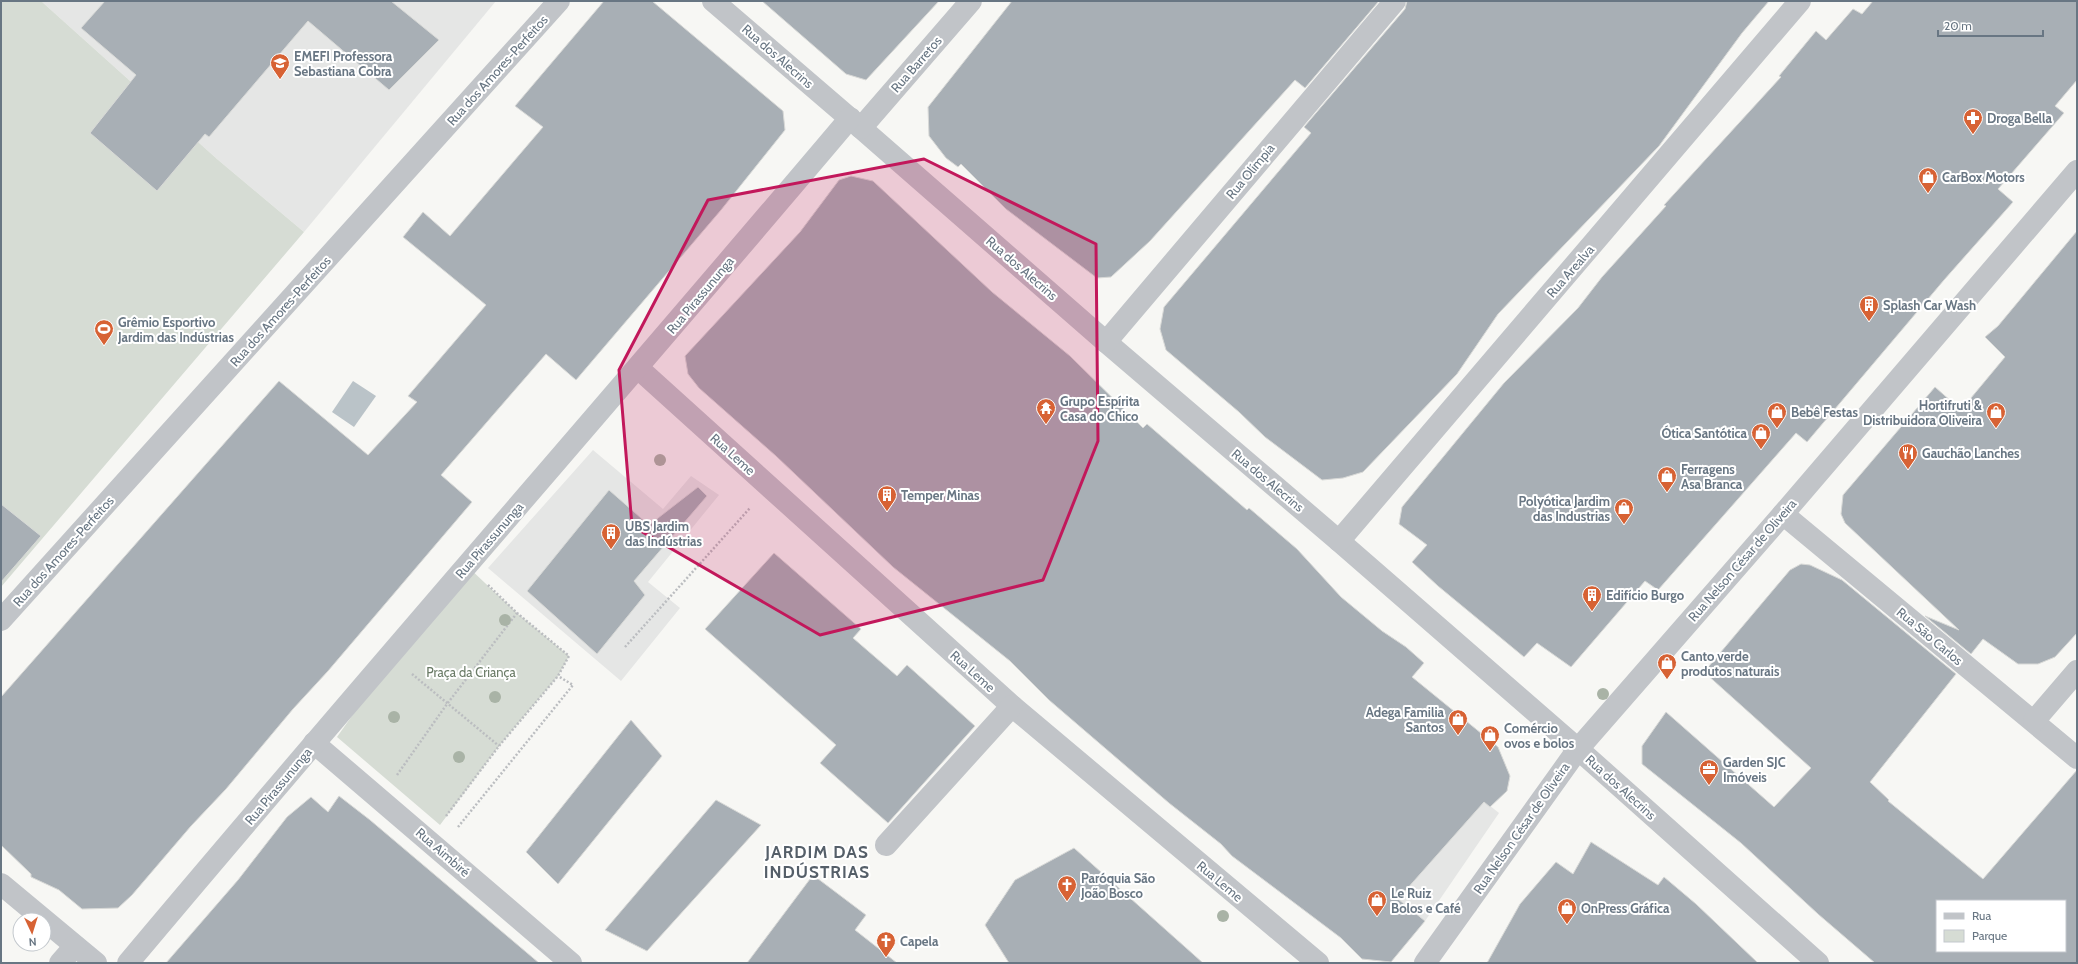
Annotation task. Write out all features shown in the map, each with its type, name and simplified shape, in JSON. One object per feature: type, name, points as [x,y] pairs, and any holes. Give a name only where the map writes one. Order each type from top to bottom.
[{"type":"street","name":"Rua dos Amores-Perfeitos","points":[[1,620],[559,1]]},
{"type":"street","name":"Rua dos Alecrins","points":[[713,1],[856,123],[1106,342],[1339,541],[1578,749],[1818,963]]},
{"type":"street","name":"Rua Barretos","points":[[856,123],[971,1]]},
{"type":"street","name":"Rua Olímpia","points":[[1106,342],[1395,1]]},
{"type":"street","name":"Rua Arealva","points":[[1339,541],[1800,1]]},
{"type":"street","name":"Rua Pirassununga","points":[[128,963],[314,743],[638,368],[856,123]]},
{"type":"street","name":"Rua Nelson César de Oliveira","points":[[1425,963],[1578,749],[1783,514],[2077,171]]},
{"type":"street","name":"Rua Leme","points":[[638,368],[1012,706],[1318,963]]},
{"type":"street","name":"Rua São Carlos","points":[[1783,514],[2077,758]]},
{"type":"street","points":[[2034,721],[2077,672]]},
{"type":"street","points":[[886,845],[1012,706]]},
{"type":"street","name":"Rua Aimbiré","points":[[314,743],[570,963]]},
{"type":"street","points":[[1,884],[96,963]]},
{"type":"street","points":[[60,963],[75,946]]},
{"type":"path","points":[[625,647],[769,487]]},
{"type":"path","points":[[444,819],[499,746],[558,676],[569,656],[517,613],[485,582]]},
{"type":"path","points":[[395,777],[447,704],[517,613]]},
{"type":"path","points":[[411,673],[499,746]]},
{"type":"path","points":[[440,850],[573,686],[558,676]]},
{"type":"highlighted area","points":[[924,159],[1096,244],[1098,441],[1043,580],[820,635],[632,526],[619,370],[708,200]]},
{"type":"shaded area","name":"EMEFI Professora Sebastiana Cobra","points":[[41,1],[496,1],[304,232],[217,159]]},
{"type":"shaded area","points":[[353,381],[376,396],[354,427],[332,412]]},
{"type":"shaded area","points":[[593,450],[663,509],[691,476],[719,495],[648,582],[680,608],[621,681],[488,568]]},
{"type":"shaded area","points":[[1380,719],[1499,813],[1425,921],[1342,856]]},
{"type":"green space","name":"Grêmio Esportivo Jardim das Indústrias","points":[[1,1],[41,1],[217,159],[304,232],[1,587]]},
{"type":"green space","name":"Praça da Criança","points":[[468,567],[517,613],[569,656],[558,676],[499,746],[440,825],[337,737],[393,658]]},
{"type":"building","points":[[105,1],[391,1],[439,40],[389,90],[308,21],[209,137],[205,134],[157,191],[90,133],[136,75],[81,28]]},
{"type":"building","points":[[604,1],[652,1],[783,111],[785,130],[721,210],[576,380],[546,354],[441,475],[472,502],[226,789],[191,826],[132,895],[118,908],[82,909],[59,890],[31,877],[31,874],[1,845],[1,697],[279,381],[368,455],[417,402],[408,396],[486,305],[403,237],[423,212],[450,236],[543,127],[515,106]]},
{"type":"building","points":[[762,1],[939,1],[866,80],[846,74]]},
{"type":"building","points":[[1012,1],[1379,1],[1305,88],[1295,80],[1150,241],[1111,277],[1097,278],[1006,209],[961,164],[958,167],[946,158],[929,136],[928,107]]},
{"type":"building","points":[[1407,1],[1769,1],[1742,33],[1659,146],[1498,314],[1457,374],[1363,472],[1343,478],[1322,480],[1265,437],[1239,412],[1166,350],[1160,329],[1164,307],[1311,133],[1304,127],[1405,9]]},
{"type":"building","points":[[1873,1],[2077,1],[2077,80],[2055,106],[2064,113],[1998,189],[2013,202],[1944,280],[1807,442],[1796,433],[1658,590],[1645,581],[1571,667],[1537,643],[1524,657],[1438,586],[1412,562],[1427,545],[1399,524],[1402,507],[1504,383],[1578,308],[1602,277],[1666,206],[1664,205],[1781,77],[1779,76],[1816,31],[1826,40],[1853,9],[1862,14]]},
{"type":"building","points":[[851,176],[873,181],[992,292],[1070,356],[1143,428],[1147,424],[1247,510],[1249,508],[1297,549],[1341,597],[1382,631],[1406,647],[1424,663],[1412,677],[1498,747],[1510,776],[1507,791],[1490,807],[1484,802],[1398,899],[1425,921],[1391,962],[1362,959],[1341,938],[1232,856],[1221,844],[1169,803],[1049,700],[1010,661],[893,567],[776,456],[699,388],[688,374],[685,356],[800,232],[839,180]]},
{"type":"building","points":[[2077,231],[2077,633],[2055,657],[2038,664],[2018,664],[1983,639],[1971,654],[1925,616],[1959,630],[1845,523],[1841,514],[1843,495],[1935,387],[1961,410],[2005,357],[1985,337],[1998,326]]},
{"type":"building","name":"UBS Jardim das Indústrias","points":[[698,487],[707,496],[634,581],[645,595],[597,654],[527,591],[609,490],[649,525]]},
{"type":"building","points":[[1,504],[41,536],[1,582]]},
{"type":"building","points":[[774,553],[861,629],[853,638],[897,676],[907,665],[975,726],[888,823],[820,763],[836,745],[705,629]]},
{"type":"building","points":[[1801,564],[1810,565],[1842,580],[1956,674],[1870,782],[1889,800],[1888,801],[1983,879],[2077,770],[2077,963],[1875,963],[1818,914],[1741,843],[1642,764],[1642,746],[1666,712],[1774,807],[1811,768],[1704,672],[1790,570]]},
{"type":"building","points":[[631,720],[662,756],[558,884],[526,852]]},
{"type":"building","points":[[339,796],[370,820],[539,963],[166,963],[238,880],[287,817],[311,797],[328,812]]},
{"type":"building","points":[[716,800],[761,825],[647,951],[605,930]]},
{"type":"building","points":[[1591,842],[1658,885],[1664,877],[1696,904],[1758,963],[1487,963],[1520,904],[1556,862],[1573,874]]},
{"type":"building","name":"Paróquia São João Bosco","points":[[1074,848],[1203,963],[1009,963],[985,925],[1015,880]]},
{"type":"building","points":[[813,875],[866,915],[855,930],[897,963],[747,963]]},
{"type":"place","name":"EMEFI Professora Sebastiana Cobra","points":[[280,80]]},
{"type":"place","name":"Droga Bella","points":[[1973,135]]},
{"type":"place","name":"CarBox Motors","points":[[1928,194]]},
{"type":"place","name":"Splash Car Wash","points":[[1869,322]]},
{"type":"place","name":"Grêmio Esportivo Jardim das Indústrias","points":[[104,346]]},
{"type":"place","name":"Grupo Espírita Casa do Chico","points":[[1046,425]]},
{"type":"place","name":"Bebê Festas","points":[[1777,429]]},
{"type":"place","name":"Hortifruti & Distribuidora Oliveira","points":[[1996,429]]},
{"type":"place","name":"Ótica Santótica","points":[[1761,450]]},
{"type":"place","name":"Gauchão Lanches","points":[[1908,470]]},
{"type":"place","name":"Ferragens Asa Branca","points":[[1667,493]]},
{"type":"place","name":"Temper Minas","points":[[887,512]]},
{"type":"place","name":"Polyótica Jardim das Industrias","points":[[1624,525]]},
{"type":"place","name":"UBS Jardim das Indústrias","points":[[611,550]]},
{"type":"place","name":"Edifício Burgo","points":[[1592,612]]},
{"type":"place","name":"Canto verde produtos naturais","points":[[1667,680]]},
{"type":"place","name":"Adega Familia Santos","points":[[1458,736]]},
{"type":"place","name":"Comércio ovos e bolos","points":[[1490,752]]},
{"type":"place","name":"Garden SJC Imóveis","points":[[1709,786]]},
{"type":"place","name":"Paróquia São João Bosco","points":[[1067,902]]},
{"type":"place","name":"Le Ruiz Bolos e Café","points":[[1377,917]]},
{"type":"place","name":"OnPress Gráfica","points":[[1567,925]]},
{"type":"place","name":"Capela","points":[[886,958]]},
{"type":"district","name":"JARDIM DAS INDÚSTRIAS","points":[[817,862]]}]
